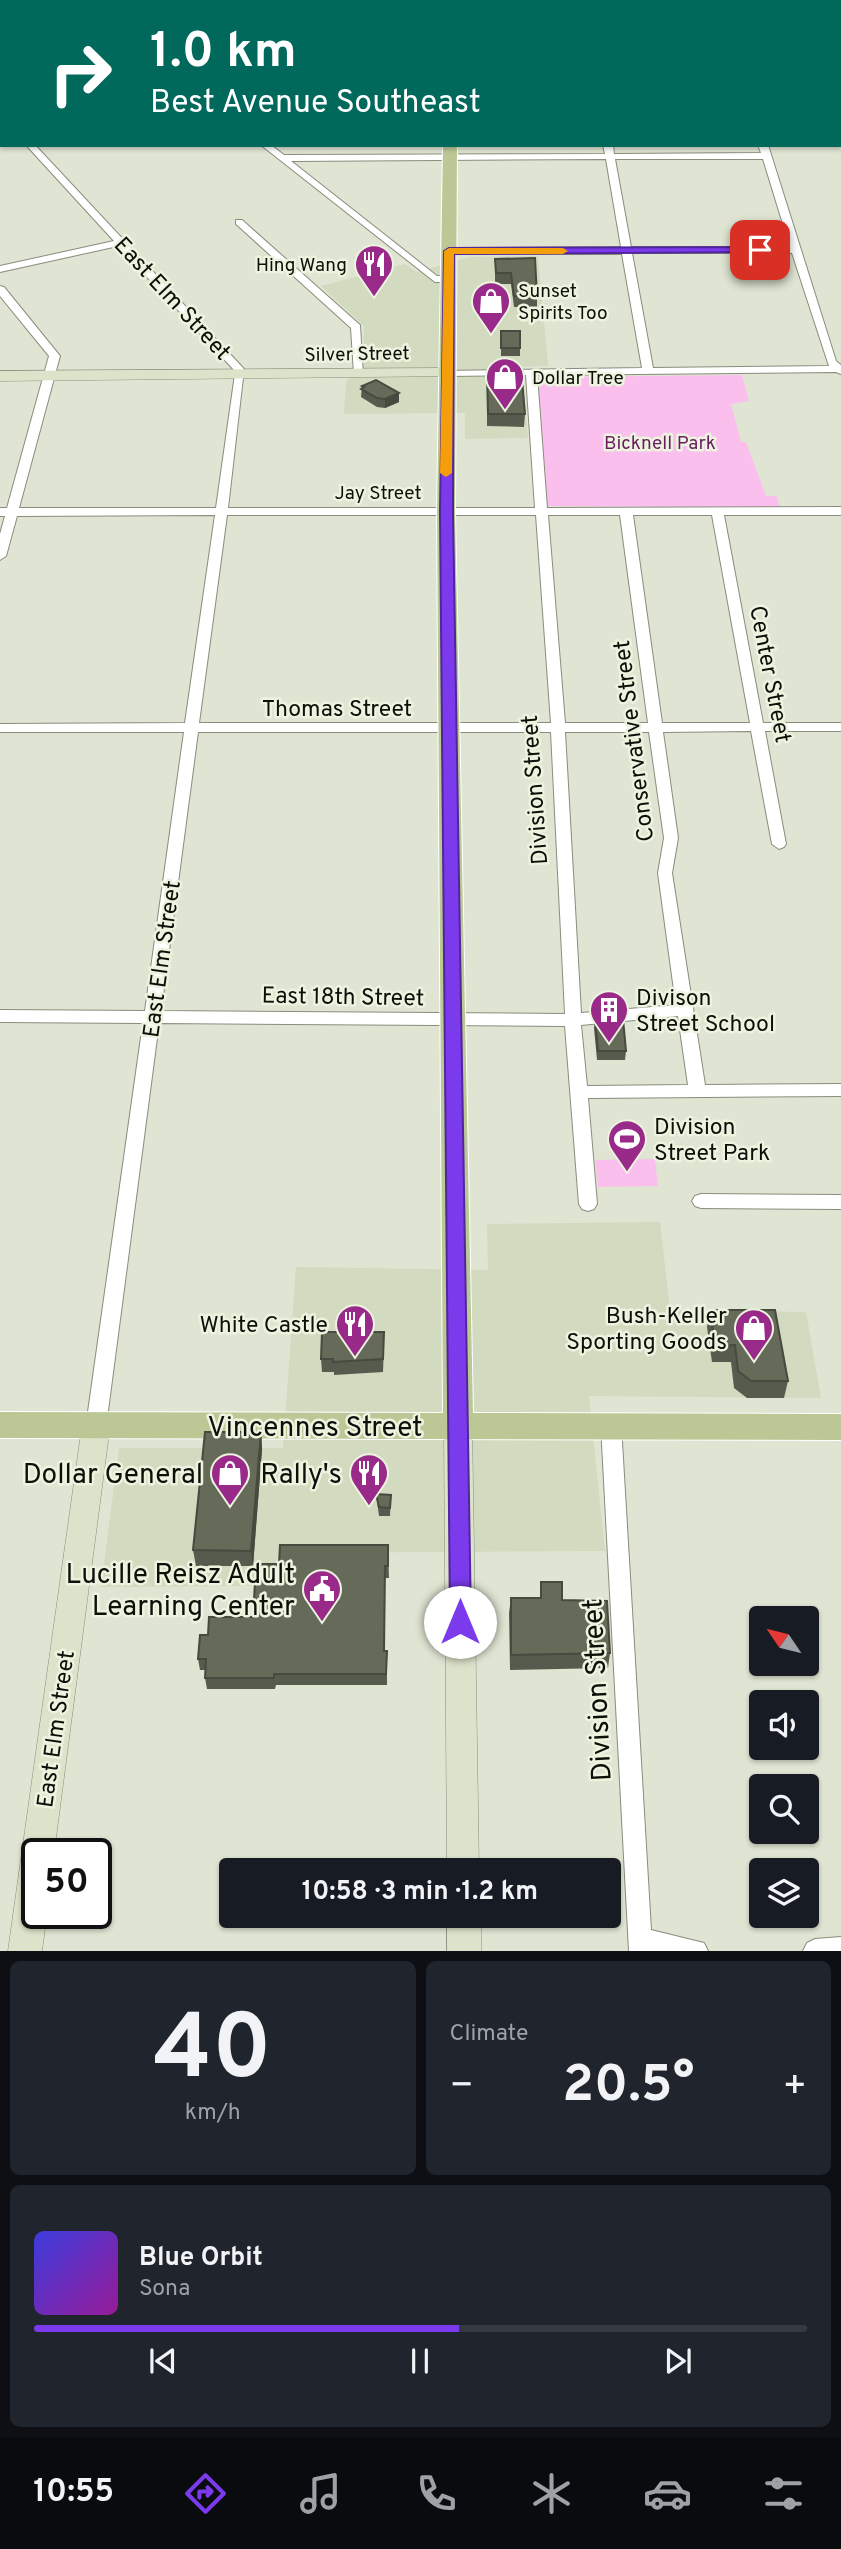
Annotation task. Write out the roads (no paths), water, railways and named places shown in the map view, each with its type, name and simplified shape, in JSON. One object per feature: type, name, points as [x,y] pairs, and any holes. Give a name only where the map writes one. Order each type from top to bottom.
[{"type":"main road","points":[[450,151],[446,511],[463,1858]]},
{"type":"main road","name":"Silver Street","points":[[0,376],[446,373]]},
{"type":"main road","name":"Vincennes Street","points":[[0,1425],[841,1427]]},
{"type":"main road","name":"East Elm Street","points":[[40,1838],[96,1426]]},
{"type":"main road","points":[[464,1928],[464,1951]]},
{"type":"main road","points":[[25,1951],[28,1929]]},
{"type":"street","name":"East Elm Street","points":[[33,147],[239,369],[240,374],[96,1426]]},
{"type":"street","points":[[268,147],[435,279],[448,279]]},
{"type":"street","points":[[608,147],[648,371]]},
{"type":"street","points":[[764,147],[831,362],[840,369]]},
{"type":"street","points":[[282,158],[450,151],[610,157],[767,156]]},
{"type":"street","points":[[239,222],[356,327],[359,374]]},
{"type":"street","points":[[0,270],[121,242]]},
{"type":"street","points":[[449,251],[796,250]]},
{"type":"street","points":[[0,289],[55,356],[6,512],[0,556]]},
{"type":"street","name":"Silver Street","points":[[446,373],[840,369]]},
{"type":"street","name":"Division Street","points":[[531,372],[557,729],[573,1020],[588,1204]]},
{"type":"street","name":"Conservative Street","points":[[626,511],[671,838],[666,881],[697,1090]]},
{"type":"street","name":"Center Street","points":[[717,511],[779,844]]},
{"type":"street","name":"Jay Street","points":[[6,512],[841,511]]},
{"type":"street","name":"Thomas Street","points":[[0,728],[841,727]]},
{"type":"street","name":"East 18th Street","points":[[0,1016],[573,1020],[685,1010]]},
{"type":"street","points":[[579,1091],[841,1090]]},
{"type":"street","points":[[701,1201],[841,1202]]},
{"type":"street","name":"Division Street","points":[[611,1425],[641,1945]]},
{"type":"street","points":[[641,1945],[696,1951]]},
{"type":"street","points":[[815,1951],[841,1949]]},
{"type":"place","name":"Hing Wang","points":[[374,298]]},
{"type":"place","name":"Sunset Spirits Too","points":[[491,335]]},
{"type":"place","name":"Dollar Tree","points":[[505,411]]},
{"type":"place","name":"Divison Street School","points":[[609,1044]]},
{"type":"place","name":"Division Street Park","points":[[627,1173]]},
{"type":"place","name":"White Castle","points":[[355,1358]]},
{"type":"place","name":"Bush-Keller Sporting Goods","points":[[754,1362]]},
{"type":"place","name":"Dollar General","points":[[230,1507]]},
{"type":"place","name":"Rally's","points":[[369,1507]]},
{"type":"place","name":"Lucille Reisz Adult Learning Center","points":[[322,1623]]},
{"type":"park label","name":"Bicknell Park","points":[[660,442]]}]
